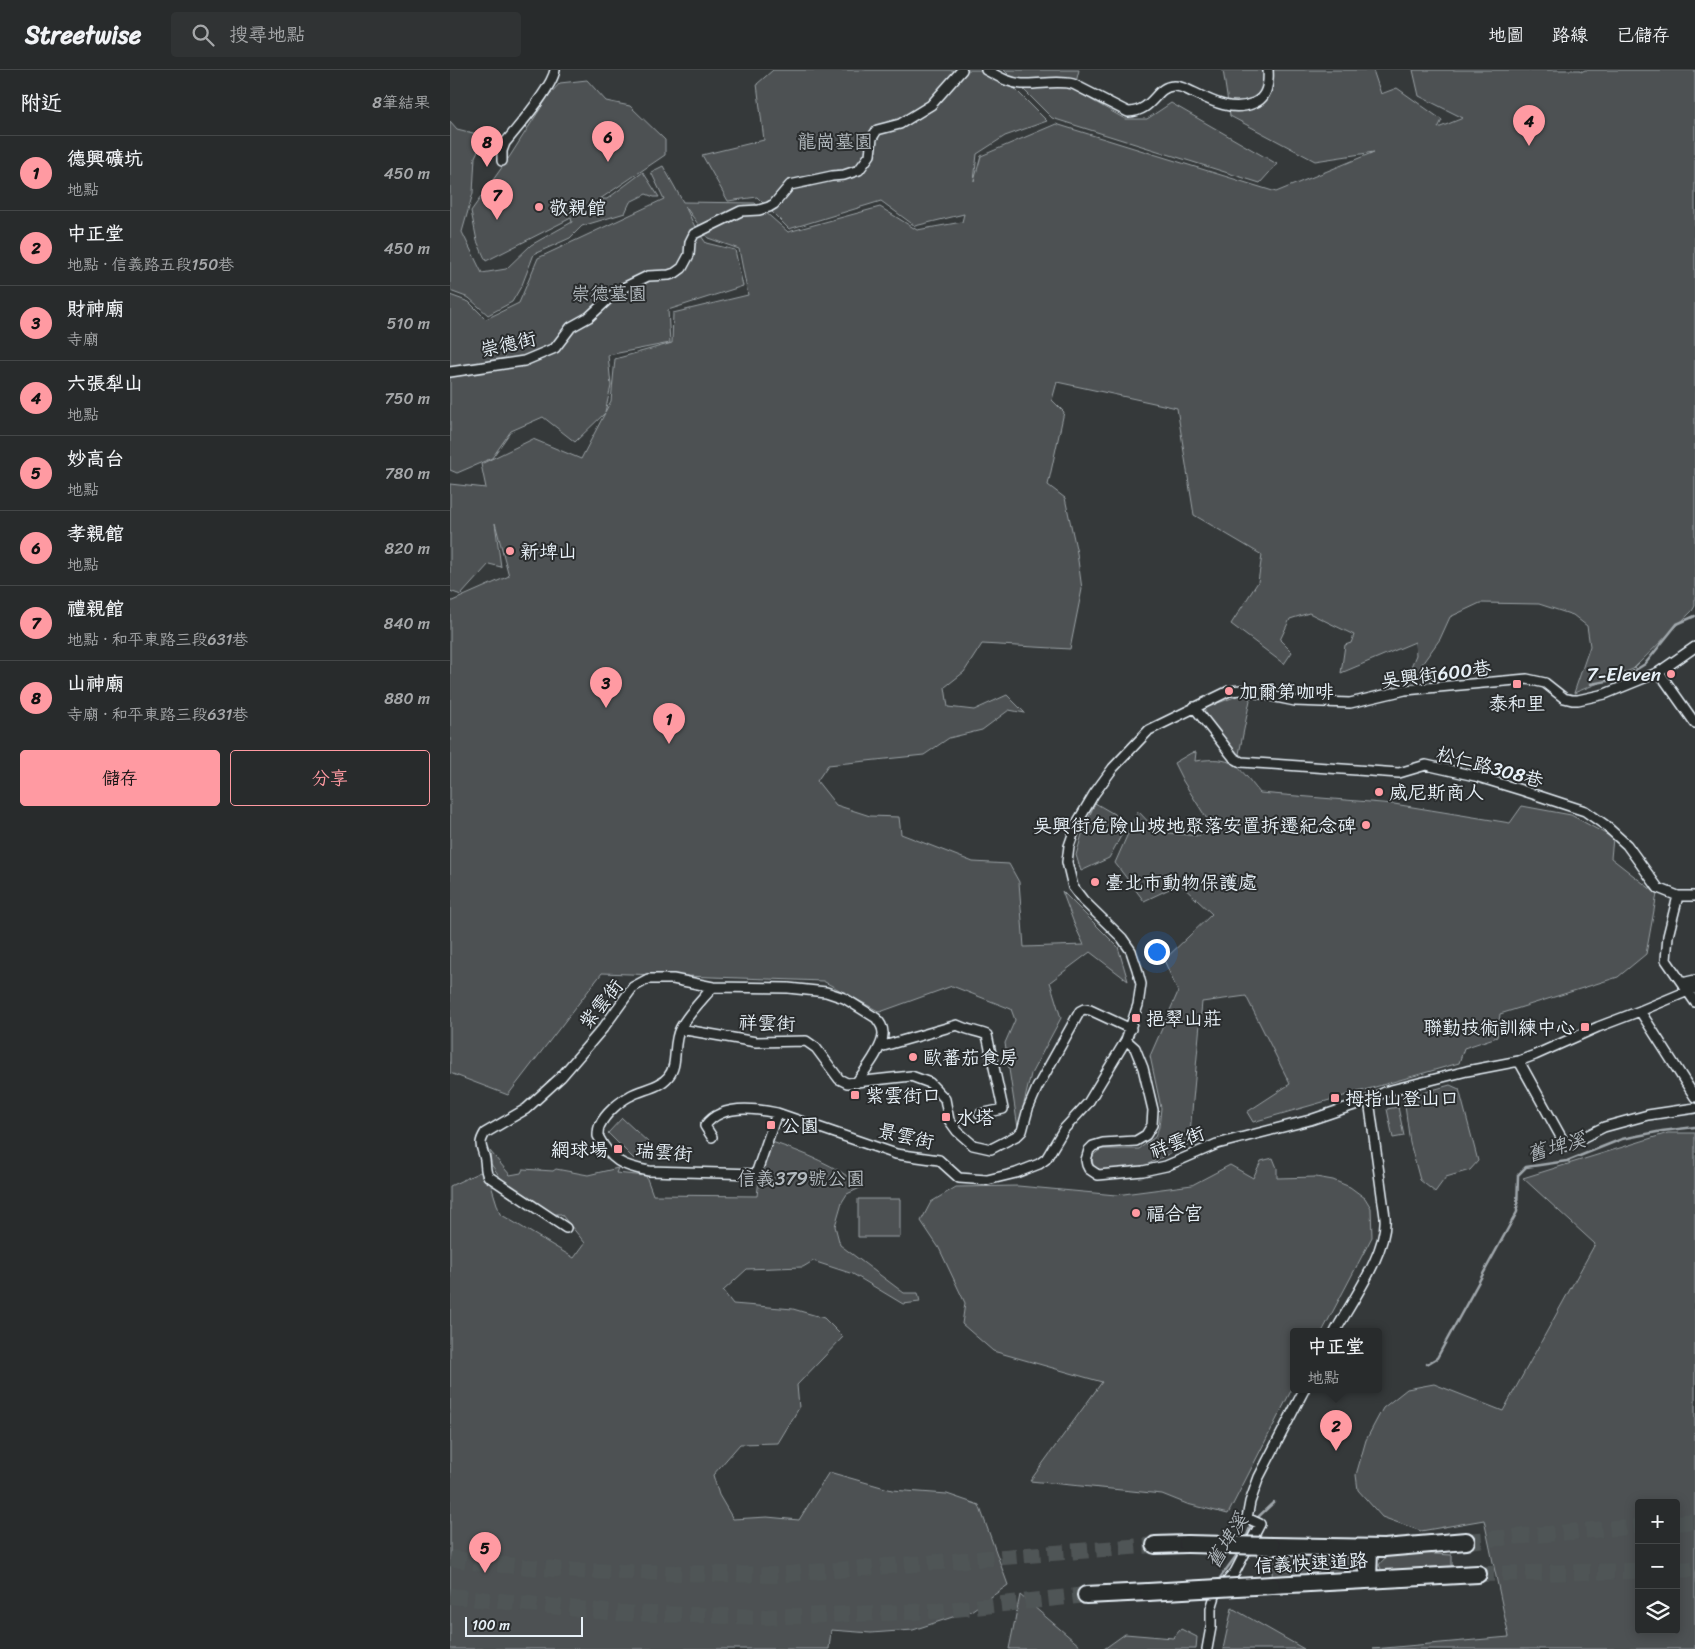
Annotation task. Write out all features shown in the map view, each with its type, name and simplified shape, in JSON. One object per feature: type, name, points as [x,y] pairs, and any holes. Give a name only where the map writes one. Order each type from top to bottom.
[{"type":"highway","name":"信義快速道路","points":[[1155,1545],[1384,1548],[1466,1541]]},
{"type":"highway","points":[[1368,1580],[1369,1548]]},
{"type":"highway","name":"信義快速道路","points":[[1086,1595],[1478,1574]]},
{"type":"street","points":[[502,161],[502,151],[505,143],[547,88],[554,77],[555,70]]},
{"type":"street","name":"崇德街","points":[[450,372],[524,360],[546,353],[556,348],[571,327],[589,317],[617,291],[648,276],[676,273],[682,268],[689,255],[690,242],[698,231],[742,211],[759,210],[769,207],[774,204],[790,185],[844,175],[859,170],[870,155],[872,138],[877,130],[900,124],[931,106],[962,70]]},
{"type":"street","points":[[986,70],[1008,81],[1020,84],[1064,82],[1073,84],[1128,112],[1138,112],[1148,106],[1162,89],[1171,86],[1181,86],[1207,99],[1232,107],[1249,105],[1257,102],[1265,92],[1269,80],[1268,70]]},
{"type":"street","name":"吳興街600巷","points":[[1131,1029],[1140,995],[1141,984],[1138,969],[1127,944],[1083,900],[1073,887],[1067,862],[1068,846],[1077,823],[1094,794],[1113,768],[1149,730],[1229,691],[1242,690],[1295,700],[1350,703],[1405,690],[1527,680],[1545,683],[1564,698],[1572,700],[1605,694],[1659,672],[1695,647]]},
{"type":"street","points":[[1659,672],[1695,723]]},
{"type":"street","name":"松仁路308巷","points":[[1194,707],[1234,758],[1241,762],[1399,773],[1426,765],[1513,787],[1585,811],[1605,825],[1627,845],[1658,888],[1678,896]]},
{"type":"street","points":[[1695,896],[1678,896],[1668,936],[1666,960],[1682,983],[1691,990],[1695,1002]]},
{"type":"street","name":"紫雲街","points":[[566,1228],[488,1176],[485,1171],[485,1158],[480,1146],[481,1139],[485,1132],[526,1109],[560,1077],[604,1027],[633,987],[648,979],[673,979],[713,987],[788,988],[835,994],[854,1003],[880,1022],[884,1032],[880,1047]]},
{"type":"street","points":[[1682,983],[1695,980]]},
{"type":"street","name":"瑞雲街","points":[[713,987],[680,1029],[675,1044],[674,1067],[668,1078],[649,1089],[630,1096],[607,1115],[600,1125],[598,1136],[610,1156],[620,1163],[633,1168],[649,1171],[756,1174],[777,1113]]},
{"type":"street","points":[[1337,1328],[1368,1273],[1384,1230],[1385,1217],[1368,1100],[1387,1091],[1467,1071],[1519,1061],[1598,1026],[1640,1012],[1691,990]]},
{"type":"street","points":[[856,1083],[911,1076],[930,1083],[945,1099],[949,1120],[957,1132],[973,1145],[991,1149],[1022,1131],[1028,1109],[1037,1088],[1080,1012],[1084,1009],[1090,1010],[1131,1029]]},
{"type":"street","points":[[1640,1012],[1695,1097]]},
{"type":"street","points":[[856,1083],[880,1047],[957,1025],[968,1031],[987,1035],[1003,1109],[980,1114]]},
{"type":"street","name":"祥雲街","points":[[680,1029],[756,1042],[806,1040],[816,1048],[839,1079],[847,1084],[856,1083]]},
{"type":"street","name":"景雲街","points":[[712,1137],[705,1126],[711,1118],[720,1113],[736,1110],[754,1110],[777,1113],[896,1154],[939,1160],[959,1178],[987,1180],[1016,1173],[1046,1159],[1064,1129],[1088,1103],[1131,1029]]},
{"type":"street","name":"祥雲街","points":[[1126,1040],[1135,1048],[1145,1073],[1153,1110],[1152,1125],[1146,1135],[1136,1141],[1103,1143],[1093,1146],[1089,1150],[1086,1160],[1089,1170],[1098,1175],[1143,1171],[1166,1166],[1217,1144],[1310,1120],[1368,1100]]},
{"type":"street","points":[[1519,1061],[1566,1146],[1604,1127],[1648,1115],[1695,1108]]},
{"type":"street","points":[[1207,1649],[1211,1627],[1211,1609],[1215,1596],[1239,1566],[1260,1524],[1247,1518],[1259,1477],[1302,1393]]},
{"type":"green space","points":[[773,70],[996,70],[1047,121],[1005,136],[977,154],[974,181],[981,156],[1056,124],[1276,192],[1374,152],[1315,161],[1230,116],[1223,70],[1373,70],[1381,94],[1397,88],[1442,120],[1438,128],[1463,118],[1419,96],[1413,70],[1581,70],[1581,72],[1585,70],[1695,70],[1695,606],[1633,669],[1574,693],[1590,646],[1587,626],[1573,615],[1539,604],[1480,603],[1450,617],[1440,639],[1422,664],[1413,687],[1403,685],[1416,655],[1415,642],[1341,673],[1345,645],[1351,643],[1354,635],[1309,613],[1290,619],[1280,640],[1292,652],[1284,664],[1231,624],[1258,582],[1262,555],[1194,515],[1177,408],[1057,382],[1052,400],[1064,412],[1048,485],[1065,498],[1077,553],[1082,589],[1070,649],[982,644],[964,672],[945,687],[948,707],[974,710],[1007,695],[1025,713],[1009,710],[982,730],[949,738],[924,755],[828,765],[817,781],[836,805],[870,816],[899,817],[901,834],[973,862],[1009,864],[1019,882],[1024,947],[1084,945],[1062,891],[1118,947],[1128,981],[1090,952],[1050,982],[1061,1018],[1031,1074],[1018,1128],[1005,1043],[1015,1020],[1011,1009],[952,986],[880,1012],[823,981],[602,973],[508,1095],[450,1073],[450,602],[509,576],[495,523],[501,567],[489,564],[461,595],[450,591],[450,484],[486,488],[481,464],[533,439],[581,459],[605,413],[575,442],[543,417],[511,431],[492,458],[457,473],[450,470],[450,295],[469,302],[486,319],[519,303],[538,258],[664,199],[651,172],[663,166],[683,202],[755,203],[788,232],[880,207],[917,230],[962,222],[964,214],[915,226],[881,201],[789,229],[757,197],[728,201],[702,155],[764,140],[757,84]],"holes":[[[685,206],[708,238],[739,249],[748,295],[673,313],[672,343],[615,359],[611,401],[605,412],[611,386],[608,355],[670,343],[668,310],[743,286],[735,250],[706,243],[696,229]]]},
{"type":"green space","points":[[1004,70],[1079,70],[1074,90],[1125,119],[1147,119],[1171,103],[1277,164],[1260,183],[1052,118]]},
{"type":"green space","points":[[587,80],[606,101],[630,106],[665,140],[665,155],[600,199],[607,199],[643,172],[659,197],[646,194],[630,202],[625,213],[582,226],[570,238],[534,254],[522,285],[512,302],[488,315],[469,298],[450,291],[450,121],[457,129],[485,136],[475,157],[473,193],[462,232],[482,273],[506,269],[531,245],[572,222],[571,218],[486,261],[477,241],[471,211],[510,156],[549,95],[560,83]]},
{"type":"green space","points":[[1240,695],[1247,695],[1250,700],[1239,754],[1234,754],[1199,710]]},
{"type":"green space","points":[[1196,752],[1195,761],[1219,760],[1234,764],[1260,793],[1394,804],[1510,823],[1522,806],[1571,815],[1613,838],[1611,858],[1657,894],[1646,954],[1618,977],[1500,1014],[1497,1037],[1464,1048],[1459,1063],[1253,1122],[1247,1112],[1290,1084],[1246,996],[1202,1002],[1189,1144],[1138,1169],[1097,1172],[1093,1165],[1092,1156],[1101,1149],[1139,1149],[1155,1137],[1159,1127],[1161,1108],[1150,1056],[1178,992],[1164,960],[1212,914],[1180,884],[1144,901],[1115,863],[1138,811],[1158,832],[1199,836],[1212,827],[1174,763]]},
{"type":"green space","points":[[1095,803],[1121,818],[1121,836],[1109,858],[1081,871],[1076,855],[1083,831]]},
{"type":"green space","points":[[1450,1085],[1459,1089],[1478,1161],[1470,1170],[1446,1177],[1435,1192],[1420,1180],[1410,1143],[1404,1098]]},
{"type":"green space","points":[[1398,1107],[1404,1136],[1393,1138],[1387,1109]]},
{"type":"green space","points":[[622,1118],[649,1143],[634,1159],[608,1133]]},
{"type":"green space","points":[[1668,1133],[1695,1133],[1695,1649],[1373,1649],[1509,1637],[1484,1520],[1421,1531],[1382,1517],[1358,1490],[1356,1475],[1366,1440],[1383,1408],[1407,1389],[1434,1384],[1503,1411],[1595,1244],[1523,1178]]},
{"type":"green space","name":"信義379號公園","points":[[772,1142],[808,1155],[831,1166],[862,1187],[847,1194],[842,1202],[835,1226],[840,1245],[904,1293],[918,1293],[920,1302],[903,1304],[853,1274],[813,1261],[803,1267],[747,1269],[723,1291],[733,1304],[793,1309],[824,1318],[843,1337],[797,1385],[799,1408],[778,1443],[740,1444],[713,1475],[719,1495],[733,1519],[767,1517],[799,1520],[829,1472],[892,1490],[947,1494],[979,1505],[1008,1585],[971,1611],[913,1630],[871,1633],[831,1630],[829,1649],[450,1649],[450,1186],[480,1172],[490,1182],[500,1214],[574,1258],[585,1243],[561,1214],[551,1214],[502,1180],[491,1164],[490,1151],[510,1175],[521,1173],[523,1169],[553,1171],[556,1169],[588,1175],[618,1168],[616,1173],[646,1176],[653,1195],[757,1196],[759,1179]]},
{"type":"green space","points":[[1273,1158],[1277,1168],[1277,1178],[1316,1177],[1333,1180],[1350,1187],[1365,1198],[1371,1208],[1372,1237],[1324,1328],[1290,1328],[1290,1393],[1228,1514],[1187,1504],[1162,1494],[1030,1481],[1102,1382],[993,1351],[962,1324],[965,1303],[939,1248],[921,1221],[931,1202],[956,1187],[1018,1186],[1116,1195],[1192,1185],[1230,1165],[1253,1178],[1261,1161]]},
{"type":"green space","points":[[858,1199],[900,1199],[900,1237],[858,1237]]},
{"type":"green space","points":[[1418,1553],[1452,1555],[1452,1570],[1391,1573],[1382,1571],[1379,1565],[1383,1560],[1392,1555]]},
{"type":"green space","points":[[1311,1554],[1349,1556],[1358,1561],[1358,1573],[1346,1577],[1272,1577],[1273,1557]]},
{"type":"green space","points":[[1020,1595],[1080,1646],[1076,1649],[1009,1649]]},
{"type":"green space","points":[[1232,1608],[1304,1649],[1223,1649]]},
{"type":"green space","points":[[1181,1629],[1197,1637],[1196,1649],[1104,1649],[1125,1634],[1173,1638]]},
{"type":"waterway","points":[[1591,684],[1623,678],[1645,664],[1677,624],[1695,616]]},
{"type":"waterway","name":"舊埤溪","points":[[1427,1364],[1437,1358],[1517,1212],[1518,1175],[1526,1167],[1567,1161],[1622,1139],[1695,1127]]},
{"type":"waterway","name":"舊埤溪","points":[[1256,1519],[1274,1502]]},
{"type":"waterway","name":"舊埤溪","points":[[1246,1538],[1252,1522]]},
{"type":"waterway","name":"舊埤溪","points":[[1217,1582],[1239,1552]]},
{"type":"tunnel","points":[[1680,1523],[1695,1521]]},
{"type":"tunnel","points":[[1466,1541],[1635,1526]]},
{"type":"tunnel","points":[[450,1558],[480,1563],[578,1571],[774,1575],[1155,1545]]},
{"type":"tunnel","points":[[1680,1570],[1695,1569]]},
{"type":"tunnel","points":[[1478,1574],[1635,1571]]},
{"type":"tunnel","points":[[450,1596],[618,1613],[766,1617],[938,1611],[1086,1595]]},
{"type":"place","name":"六張犁山","points":[[1529,146]]},
{"type":"place","name":"孝親館","points":[[608,162]]},
{"type":"place","name":"山神廟","points":[[487,167]]},
{"type":"place","name":"敬親館","points":[[539,207]]},
{"type":"place","name":"禮親館","points":[[497,220]]},
{"type":"place","name":"新埤山","points":[[510,551]]},
{"type":"place","name":"7-Eleven","points":[[1671,674]]},
{"type":"place","name":"泰和里","points":[[1517,684]]},
{"type":"place","name":"加爾第咖啡","points":[[1229,691]]},
{"type":"place","name":"財神廟","points":[[606,708]]},
{"type":"place","name":"德興礦坑","points":[[669,744]]},
{"type":"place","name":"威尼斯商人","points":[[1379,792]]},
{"type":"place","name":"吳興街危險山坡地聚落安置拆遷紀念碑","points":[[1366,825]]},
{"type":"place","name":"臺北市動物保護處","points":[[1095,882]]},
{"type":"place","name":"挹翠山莊","points":[[1136,1018]]},
{"type":"place","name":"聯勤技術訓練中心","points":[[1585,1027]]},
{"type":"place","name":"歐蕃茄食房","points":[[913,1057]]},
{"type":"place","name":"紫雲街口","points":[[855,1095]]},
{"type":"place","name":"拇指山登山口","points":[[1335,1098]]},
{"type":"place","name":"水塔","points":[[946,1117]]},
{"type":"place","name":"公園","points":[[771,1125]]},
{"type":"place","name":"網球場","points":[[618,1149]]},
{"type":"place","name":"福合宮","points":[[1136,1213]]},
{"type":"place","name":"中正堂","points":[[1336,1451]]},
{"type":"place","name":"妙高台","points":[[485,1573]]},
{"type":"park label","name":"龍崗墓園","points":[[835,141]]},
{"type":"park label","name":"崇德墓園","points":[[609,293]]}]
